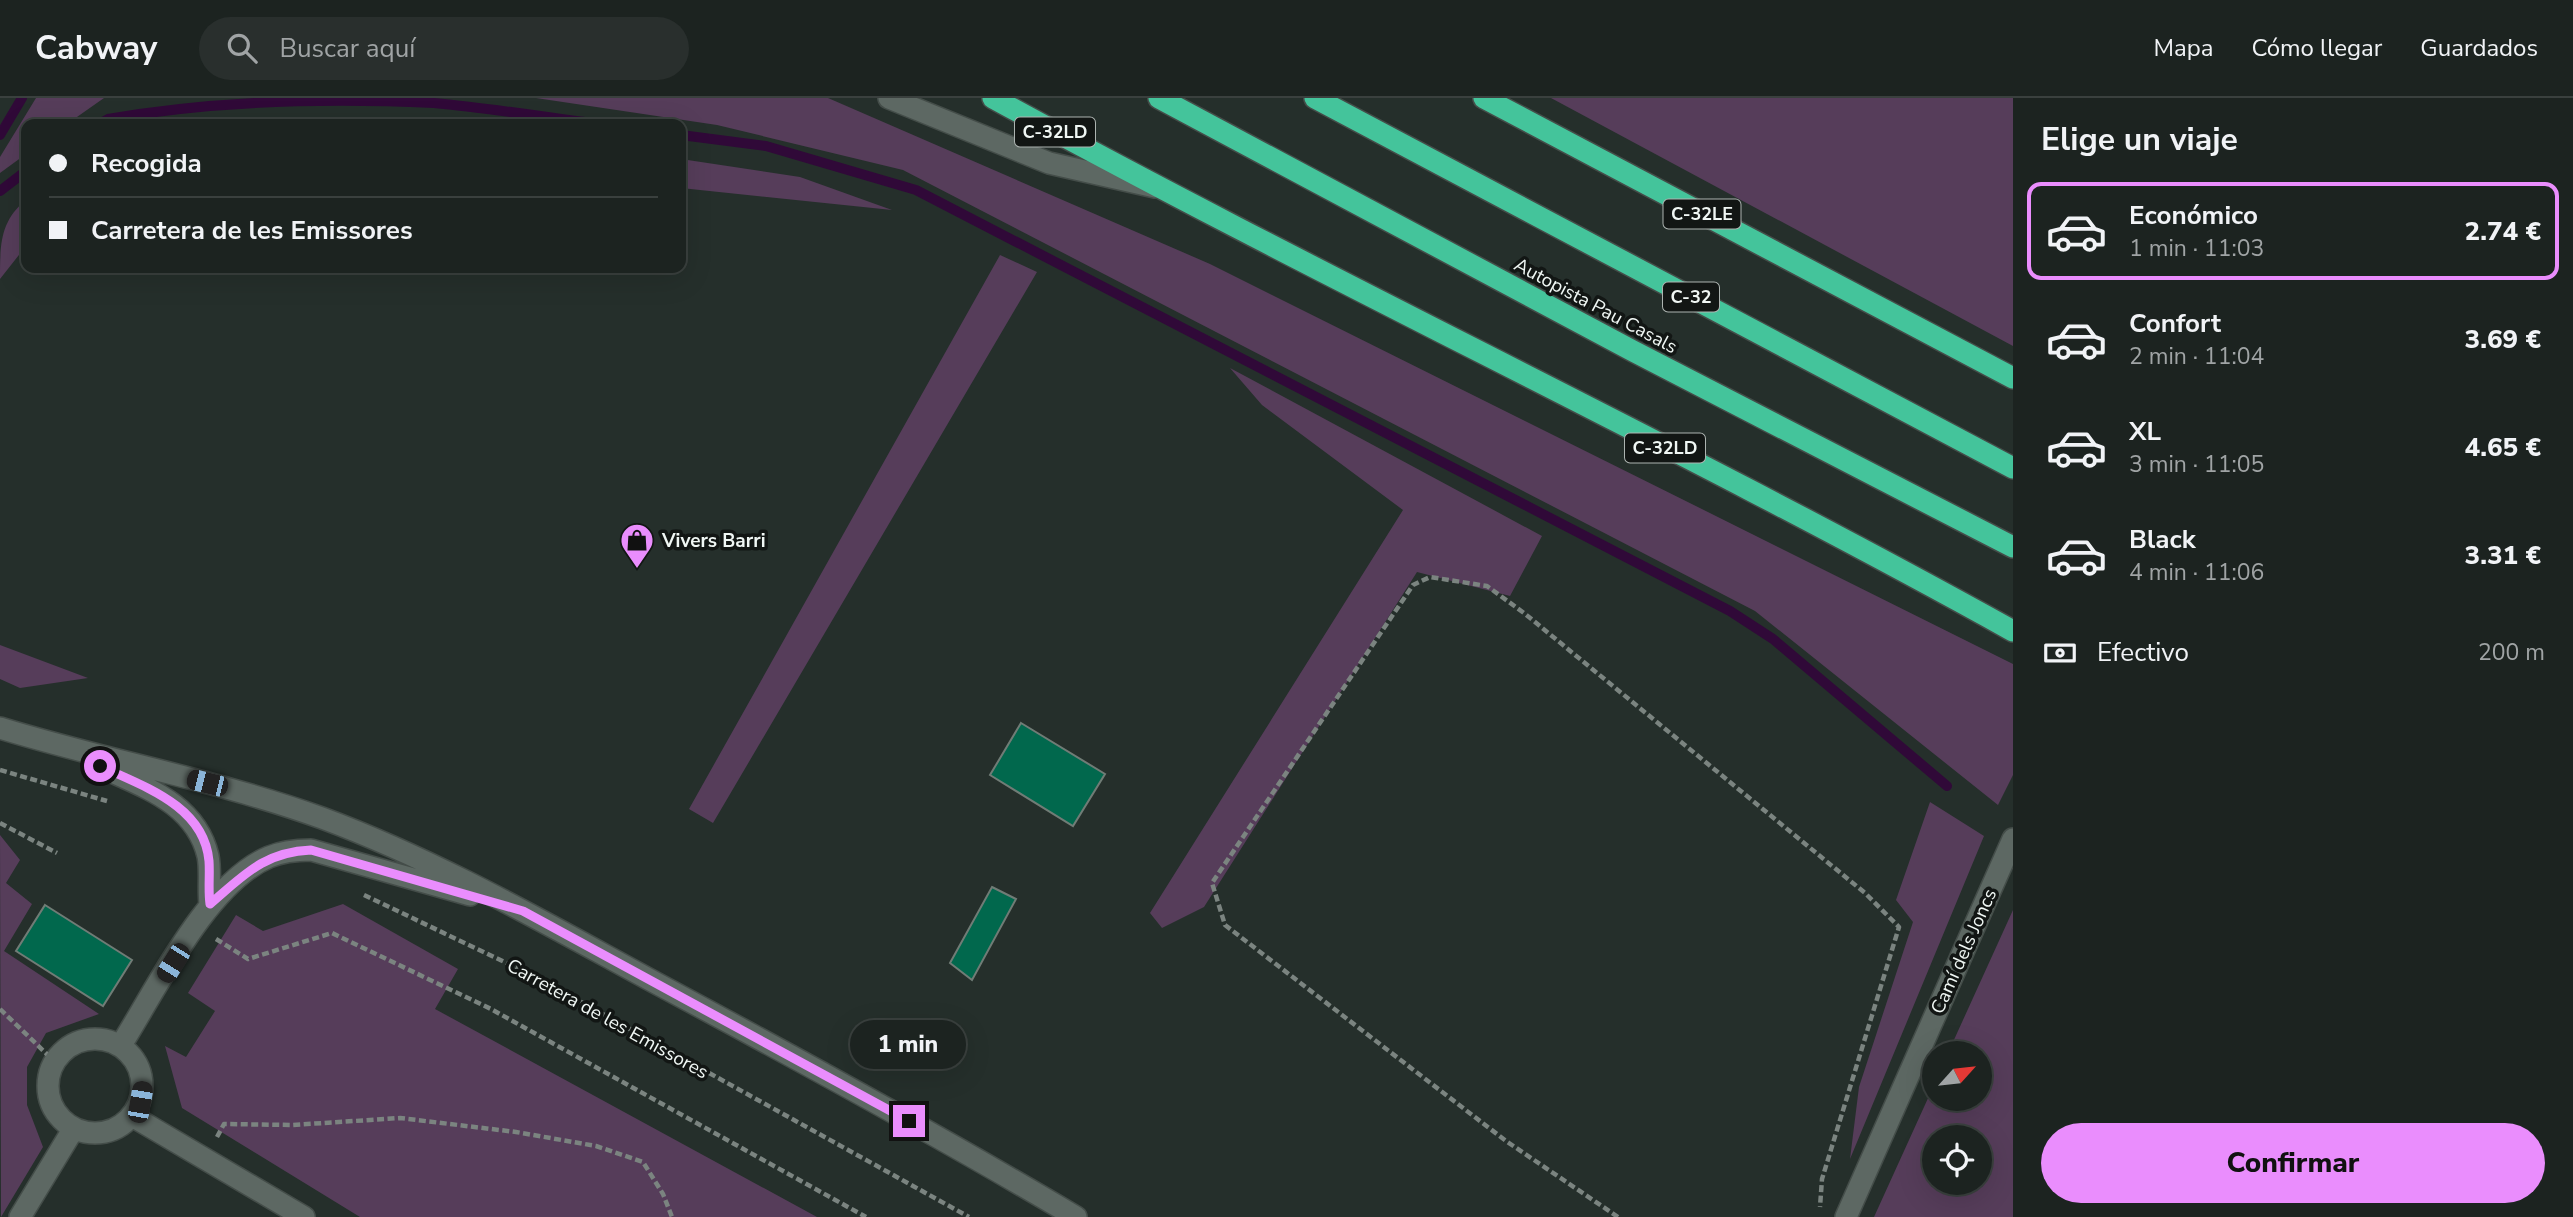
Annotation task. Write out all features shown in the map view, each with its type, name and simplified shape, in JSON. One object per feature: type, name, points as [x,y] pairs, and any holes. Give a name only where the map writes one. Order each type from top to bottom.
[{"type":"highway","name":"C-32LD","points":[[993,98],[1163,189],[1889,562],[2013,631]]},
{"type":"highway","name":"Autopista Pau Casals","points":[[1159,98],[1633,351],[2013,547]]},
{"type":"highway","name":"C-32","points":[[1315,98],[2013,468]]},
{"type":"highway","name":"C-32","points":[[1338,98],[1369,126]]},
{"type":"highway","name":"C-32LE","points":[[1484,98],[2013,379]]},
{"type":"street","points":[[889,98],[1049,163],[1110,180],[1163,189]]},
{"type":"street","points":[[0,728],[232,789],[322,818],[411,855],[523,911],[967,1153],[1076,1217]]},
{"type":"street","points":[[56,744],[166,798],[188,814],[202,835],[209,859],[210,904]]},
{"type":"street","name":"Camí dels Joncs","points":[[1846,1217],[2013,839]]},
{"type":"street","points":[[121,1045],[210,904],[266,859],[287,851],[311,850],[523,911]]},
{"type":"street","points":[[91,1038],[121,1045],[132,1056],[140,1070],[143,1086],[140,1102],[132,1116],[105,1133],[89,1133],[74,1128],[61,1119],[52,1105],[48,1076],[54,1061],[64,1049],[91,1038]]},
{"type":"street","points":[[132,1116],[304,1217]]},
{"type":"street","points":[[20,1217],[74,1128]]},
{"type":"path","points":[[1618,1217],[1506,1141],[1225,925],[1212,883],[1413,585],[1430,577],[1487,586],[1524,613],[1865,893],[1899,927],[1822,1179],[1820,1210],[1824,1217]]},
{"type":"path","points":[[0,770],[111,803]]},
{"type":"path","points":[[0,823],[57,853]]},
{"type":"path","name":"Carretera de les Emissores","points":[[352,890],[536,977],[968,1217]]},
{"type":"path","points":[[195,927],[248,959],[332,933],[491,1009],[866,1217]]},
{"type":"path","points":[[0,1009],[54,1061]]},
{"type":"path","points":[[205,1159],[224,1124],[293,1125],[400,1118],[516,1132],[596,1146],[643,1162],[663,1194],[672,1217]]},
{"type":"shaded area","points":[[36,98],[104,98],[74,119],[23,119]]},
{"type":"shaded area","points":[[536,98],[828,98],[1210,264],[2013,664],[2013,775],[1998,805],[1755,611],[903,170],[717,125]]},
{"type":"shaded area","points":[[1551,98],[2013,98],[2013,346]]},
{"type":"shaded area","points":[[21,123],[21,158],[0,173],[0,157]]},
{"type":"shaded area","points":[[686,160],[800,177],[892,210],[686,189]]},
{"type":"shaded area","points":[[21,204],[21,252],[0,279],[3,235]]},
{"type":"shaded area","points":[[1000,255],[1037,272],[713,823],[689,809]]},
{"type":"shaded area","points":[[1230,368],[1542,536],[1510,596],[1417,572],[1204,907],[1162,928],[1150,913],[1403,510],[1262,405]]},
{"type":"shaded area","points":[[0,645],[88,678],[20,688],[0,679]]},
{"type":"shaded area","points":[[1930,802],[1984,836],[1850,1159],[1859,1087],[1913,922],[1896,900]]},
{"type":"shaded area","points":[[0,835],[20,860],[6,883],[32,904],[4,951],[99,1014],[46,1033],[27,1067],[27,1105],[43,1147],[1,1217]]},
{"type":"shaded area","points":[[343,904],[458,969],[435,1009],[817,1217],[360,1217],[182,1108],[165,1046],[186,1057],[215,1011],[188,993],[236,915],[263,931]]},
{"type":"shaded area","points":[[2013,910],[2013,1217],[1874,1217],[1922,1111],[1992,1111],[1992,1041],[1953,1041]]},
{"type":"building","points":[[1021,723],[1105,774],[1073,826],[990,775]]},
{"type":"building","points":[[992,887],[1016,899],[972,980],[950,963]]},
{"type":"building","points":[[45,905],[132,960],[103,1006],[16,951]]},
{"type":"waterway","points":[[0,135],[22,98]]},
{"type":"waterway","points":[[108,119],[188,108],[271,102],[353,101],[434,103],[562,119]]},
{"type":"waterway","points":[[686,136],[766,146],[916,190],[1730,611],[1773,639],[1947,786]]},
{"type":"waterway","points":[[0,191],[21,175]]},
{"type":"place","name":"Vivers Barri","points":[[637,570]]},
{"type":"route","points":[[100,766],[166,798],[188,814],[202,835],[209,859],[210,904],[239,878],[266,859],[287,851],[311,850],[523,911],[909,1121]]}]
